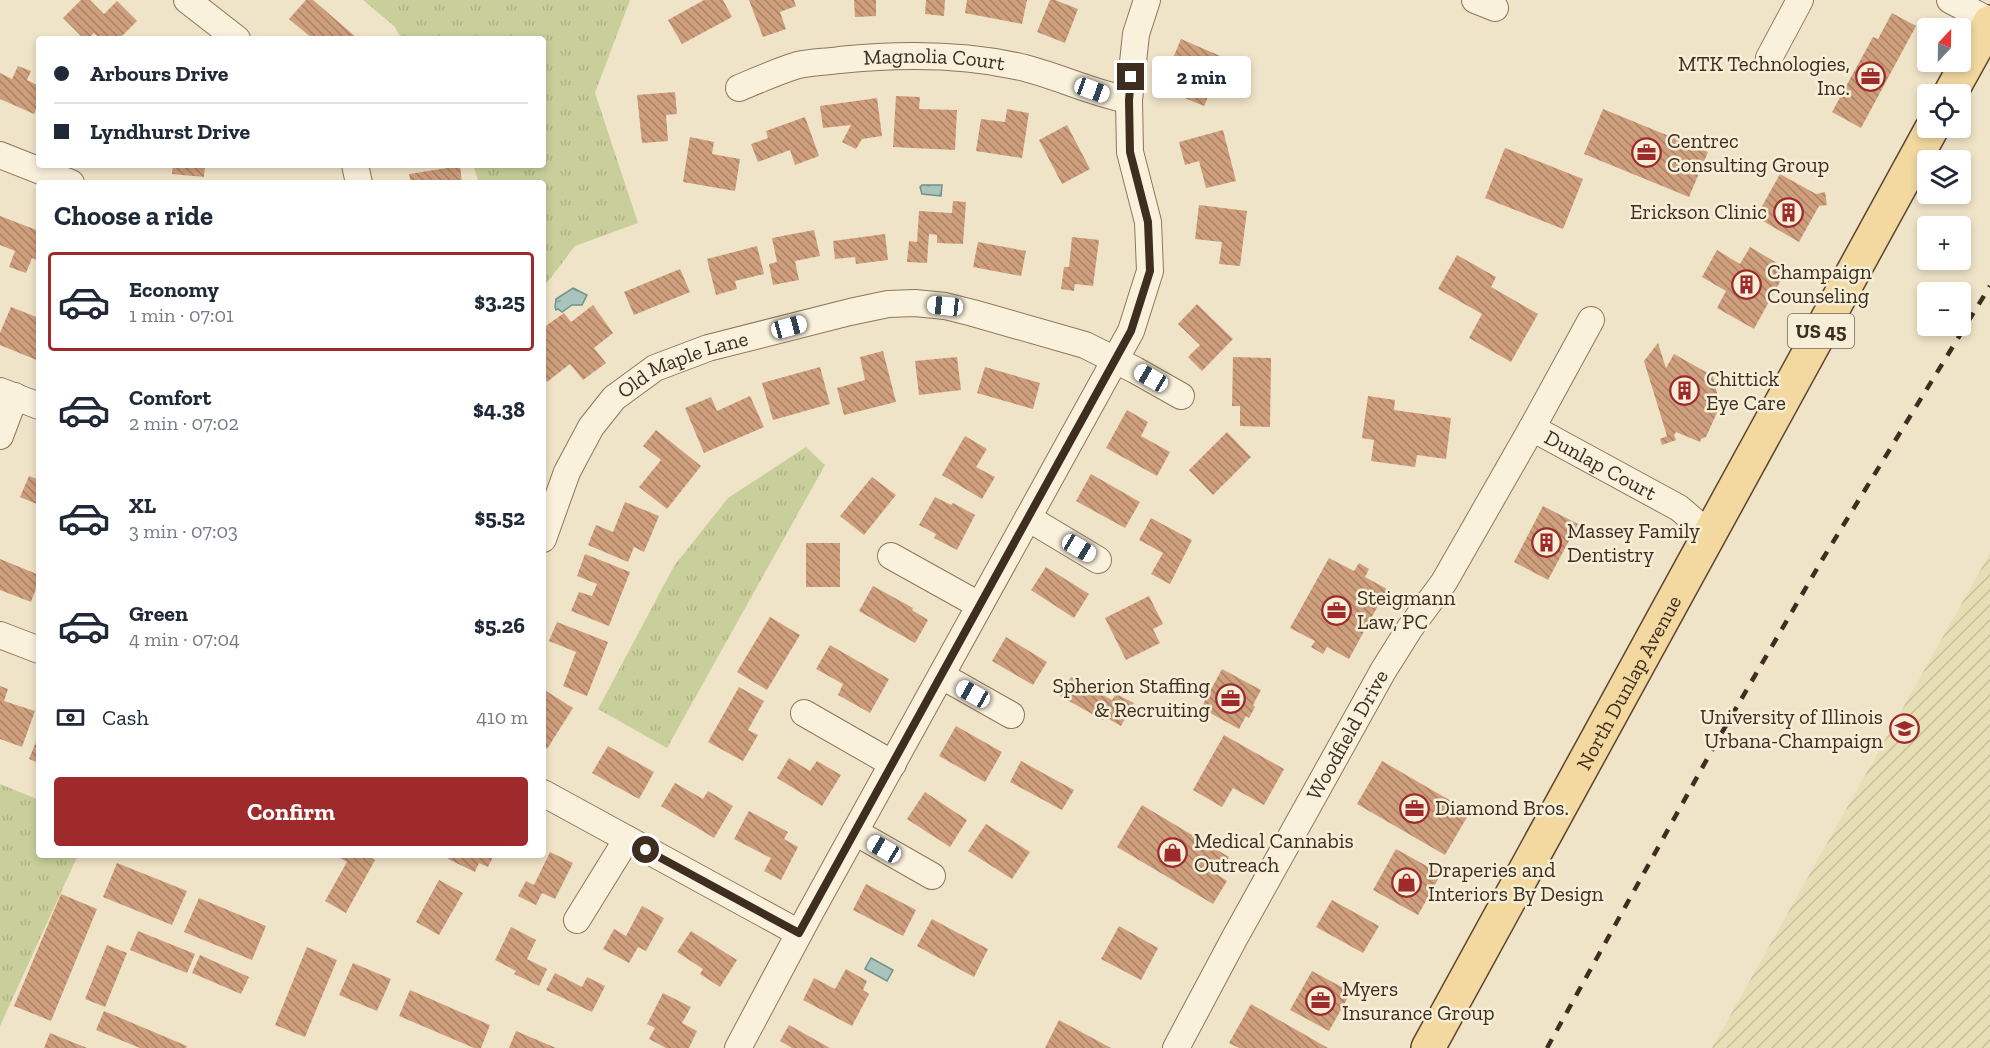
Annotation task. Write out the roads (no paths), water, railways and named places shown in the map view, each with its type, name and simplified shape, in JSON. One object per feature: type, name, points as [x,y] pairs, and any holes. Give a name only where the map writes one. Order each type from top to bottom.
[{"type":"main road","points":[[1956,84],[1990,22]]},
{"type":"main road","name":"North Dunlap Avenue","points":[[1428,1048],[1927,138]]},
{"type":"street","points":[[187,0],[233,36]]},
{"type":"street","points":[[738,1048],[1131,331],[1150,271],[1148,222],[1130,152],[1129,100],[1136,34],[1148,0]]},
{"type":"street","points":[[1769,58],[1800,0]]},
{"type":"street","points":[[1950,0],[1990,22]]},
{"type":"street","name":"Magnolia Court","points":[[738,88],[799,65],[892,55],[933,55],[977,59],[1016,66],[1057,77],[1109,96],[1129,100]]},
{"type":"street","points":[[0,155],[62,180]]},
{"type":"street","name":"Old Maple Lane","points":[[546,531],[567,472],[591,427],[614,398],[655,368],[708,348],[850,312],[888,304],[915,303],[945,306],[1085,345],[1181,396]]},
{"type":"street","name":"Dunlap Court","points":[[1591,320],[1532,428],[1679,508],[1710,534]]},
{"type":"street","points":[[0,436],[7,394],[36,405]]},
{"type":"street","name":"Woodfield Drive","points":[[1176,1048],[1383,671],[1410,628],[1444,582],[1532,428]]},
{"type":"street","points":[[1028,518],[1098,560]]},
{"type":"street","points":[[891,556],[980,605]]},
{"type":"street","points":[[0,635],[36,649]]},
{"type":"street","points":[[942,676],[1011,715]]},
{"type":"street","points":[[804,713],[893,764]]},
{"type":"street","points":[[546,795],[799,933]]},
{"type":"street","points":[[855,832],[932,876]]},
{"type":"street","points":[[577,920],[627,839]]},
{"type":"water","points":[[922,185],[942,185],[941,196],[922,194],[920,187]]},
{"type":"water","points":[[573,288],[587,295],[582,305],[572,305],[562,312],[556,310],[556,299]]},
{"type":"water","points":[[871,958],[893,970],[887,981],[865,969]]},
{"type":"railway","points":[[1547,1048],[1717,741],[1822,560],[1990,286]]},
{"type":"place","name":"MTK Technologies, Inc.","points":[[1871,76]]},
{"type":"place","name":"Centrec Consulting Group","points":[[1646,153]]},
{"type":"place","name":"Erickson Clinic","points":[[1788,212]]},
{"type":"place","name":"Champaign Counseling","points":[[1746,284]]},
{"type":"place","name":"Chittick Eye Care","points":[[1685,391]]},
{"type":"place","name":"Massey Family Dentistry","points":[[1546,543]]},
{"type":"place","name":"Steigmann Law, PC","points":[[1336,610]]},
{"type":"place","name":"Spherion Staffing & Recruiting","points":[[1231,698]]},
{"type":"place","name":"University of Illinois Urbana-Champaign","points":[[1904,729]]},
{"type":"place","name":"Diamond Bros.","points":[[1414,808]]},
{"type":"place","name":"Medical Cannabis Outreach","points":[[1173,853]]},
{"type":"place","name":"Draperies and Interiors By Design","points":[[1407,882]]},
{"type":"place","name":"Myers Insurance Group","points":[[1321,1001]]}]
